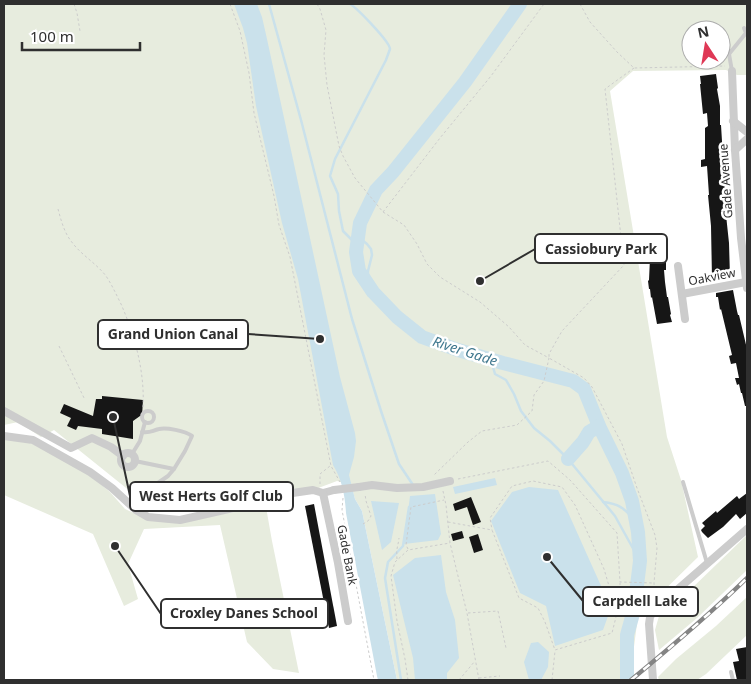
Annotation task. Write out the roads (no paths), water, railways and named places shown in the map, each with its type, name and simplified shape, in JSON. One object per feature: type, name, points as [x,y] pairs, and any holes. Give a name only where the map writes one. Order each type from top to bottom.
[{"type":"street","name":"Gade Avenue","points":[[731,69],[735,150],[746,285]]},
{"type":"street","points":[[733,121],[747,132]]},
{"type":"street","points":[[735,150],[747,139]]},
{"type":"street","name":"Oakview","points":[[678,266],[685,319]]},
{"type":"street","name":"Oakview","points":[[682,294],[746,285]]},
{"type":"street","points":[[4,411],[71,448],[92,438],[111,447],[122,456]]},
{"type":"street","points":[[4,436],[33,440],[90,472],[112,488],[136,510],[148,517],[180,520],[233,508],[272,496],[313,490],[321,492],[337,488],[372,485],[408,488],[450,481]]},
{"type":"street","points":[[126,453],[134,458],[133,465],[126,467],[121,462],[122,456],[126,453]]},
{"type":"street","name":"Gade Bank","points":[[321,492],[338,563],[348,621]]},
{"type":"street","points":[[653,680],[649,624],[652,613],[747,529]]},
{"type":"lane","points":[[731,52],[746,33],[744,28]]},
{"type":"lane","points":[[145,422],[134,458],[174,469]]},
{"type":"lane","points":[[142,432],[149,433],[161,428],[186,432],[192,436],[174,469],[168,476],[146,491]]},
{"type":"lane","points":[[683,482],[707,564]]},
{"type":"lane","points":[[731,672],[733,680]]},
{"type":"water","points":[[234,4],[257,4],[262,17],[340,377],[355,433],[354,457],[349,475],[355,499],[362,511],[397,680],[378,680],[377,676],[344,494],[339,476],[333,465],[298,279],[282,223],[256,106],[247,43]]},
{"type":"water","points":[[495,478],[497,485],[455,494],[453,487]]},
{"type":"water","points":[[529,487],[558,490],[611,608],[603,630],[555,646],[546,606],[520,593],[491,521],[512,492]]},
{"type":"water","points":[[435,494],[441,534],[438,540],[404,544],[410,496]]},
{"type":"water","points":[[371,501],[399,503],[391,542],[382,550]]},
{"type":"water","points":[[441,555],[446,592],[455,620],[459,658],[447,673],[447,680],[415,680],[413,658],[393,575],[415,558]]},
{"type":"water","points":[[538,642],[549,652],[548,667],[541,680],[529,680],[524,662],[531,643]]},
{"type":"waterway","points":[[269,4],[352,319],[399,464],[413,485]]},
{"type":"waterway","points":[[350,4],[366,18],[389,45],[390,49],[335,159],[330,176],[338,194],[343,231],[357,245]]},
{"type":"waterway","name":"River Gade","points":[[520,4],[465,82],[393,172],[376,190],[360,223],[356,252],[359,271],[373,292],[397,317],[422,337],[458,350],[573,381],[584,389],[599,426],[622,473],[632,501],[638,532],[640,561],[634,610],[627,635],[627,680]]},
{"type":"waterway","points":[[357,236],[371,249],[372,255],[368,271],[368,284]]},
{"type":"waterway","points":[[491,360],[495,374],[506,380],[521,411],[534,428],[568,459],[615,516],[640,561]]},
{"type":"waterway","points":[[568,459],[589,432],[599,426]]},
{"type":"waterway","points":[[603,502],[622,508],[636,521]]},
{"type":"waterway","points":[[401,680],[385,578],[388,562],[403,546],[409,507]]},
{"type":"railway","points":[[631,680],[747,578]]},
{"type":"place","name":"Cassiobury Park","points":[[480,281]]},
{"type":"place","name":"Grand Union Canal","points":[[320,339]]},
{"type":"place","name":"West Herts Golf Club","points":[[113,417]]},
{"type":"place","name":"Croxley Danes School","points":[[115,546]]},
{"type":"place","name":"Carpdell Lake","points":[[547,557]]}]
